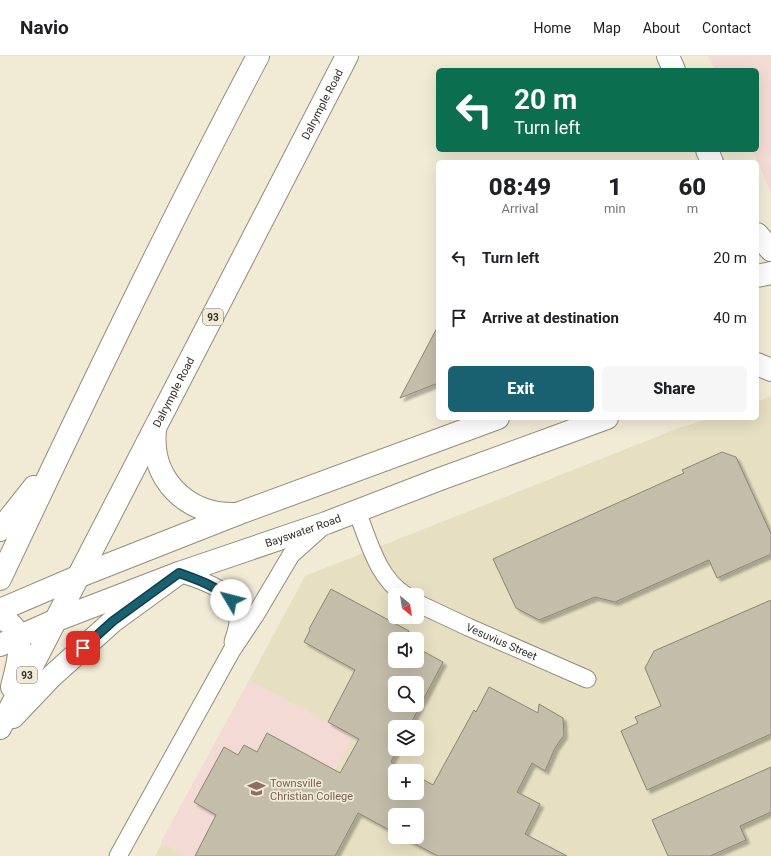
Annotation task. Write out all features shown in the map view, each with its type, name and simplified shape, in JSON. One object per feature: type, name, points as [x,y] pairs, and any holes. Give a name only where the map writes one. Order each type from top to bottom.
[{"type":"main road","points":[[0,579],[58,455],[197,172],[258,56]]},
{"type":"main road","name":"Dalrymple Road","points":[[0,728],[347,56]]},
{"type":"main road","points":[[668,56],[673,68]]},
{"type":"main road","points":[[759,236],[771,250]]},
{"type":"main road","points":[[759,276],[771,273]]},
{"type":"main road","points":[[0,610],[77,577],[237,514],[493,420]]},
{"type":"main road","name":"Bayswater Road","points":[[9,641],[179,573],[326,523],[603,420]]},
{"type":"main road","points":[[155,428],[155,447],[158,464],[175,491],[185,500],[201,509],[218,514],[237,514]]},
{"type":"main road","points":[[0,530],[58,455]]},
{"type":"main road","points":[[0,731],[52,676],[108,626],[179,573]]},
{"type":"main road","points":[[0,618],[14,627],[9,641],[19,652],[16,669],[0,724]]},
{"type":"street","points":[[356,512],[383,575],[395,588]]},
{"type":"street","points":[[118,856],[232,650],[256,614],[291,554],[326,523]]},
{"type":"street","points":[[179,573],[206,582],[223,592],[231,600],[237,610],[238,621],[232,650]]},
{"type":"street","name":"Vesuvius Street","points":[[424,606],[587,679]]},
{"type":"shaded area","points":[[708,56],[771,56],[771,192],[759,165],[759,160],[757,160],[753,152],[759,152],[759,68],[714,68]]},
{"type":"shaded area","points":[[771,396],[771,856],[155,856],[305,576],[679,428],[705,420],[759,420],[759,401]]},
{"type":"shaded area","name":"Townsville Christian College","points":[[249,680],[353,736],[290,856],[185,856],[161,842]]},
{"type":"building","points":[[436,330],[436,384],[400,398]]},
{"type":"building","points":[[722,452],[736,457],[771,534],[771,554],[717,578],[709,560],[615,602],[595,597],[539,620],[516,608],[493,559],[684,473],[682,470]]},
{"type":"building","points":[[331,589],[388,620],[388,624],[396,624],[409,631],[388,632],[388,668],[424,668],[424,652],[443,662],[424,698],[424,676],[388,676],[388,712],[417,712],[413,720],[388,720],[388,756],[394,756],[391,762],[395,764],[388,764],[388,800],[424,800],[424,780],[433,785],[474,710],[476,712],[489,687],[538,713],[539,704],[563,718],[564,735],[555,748],[545,771],[532,763],[517,792],[540,804],[525,834],[567,856],[438,856],[415,844],[424,844],[424,808],[388,808],[388,829],[358,813],[335,856],[195,856],[216,815],[194,802],[224,747],[238,755],[244,745],[257,752],[267,733],[340,773],[359,739],[328,722],[355,670],[304,642],[310,630],[309,629]]},
{"type":"building","points":[[771,600],[771,734],[647,790],[621,731],[638,723],[635,717],[661,706],[645,668],[654,651]]},
{"type":"building","points":[[771,767],[771,812],[740,826],[746,840],[710,856],[668,856],[652,820]]},
{"type":"place","name":"Townsville Christian College","points":[[257,789]]},
{"type":"route","points":[[83,648],[113,621],[179,573],[206,582],[223,592],[231,600]]}]
